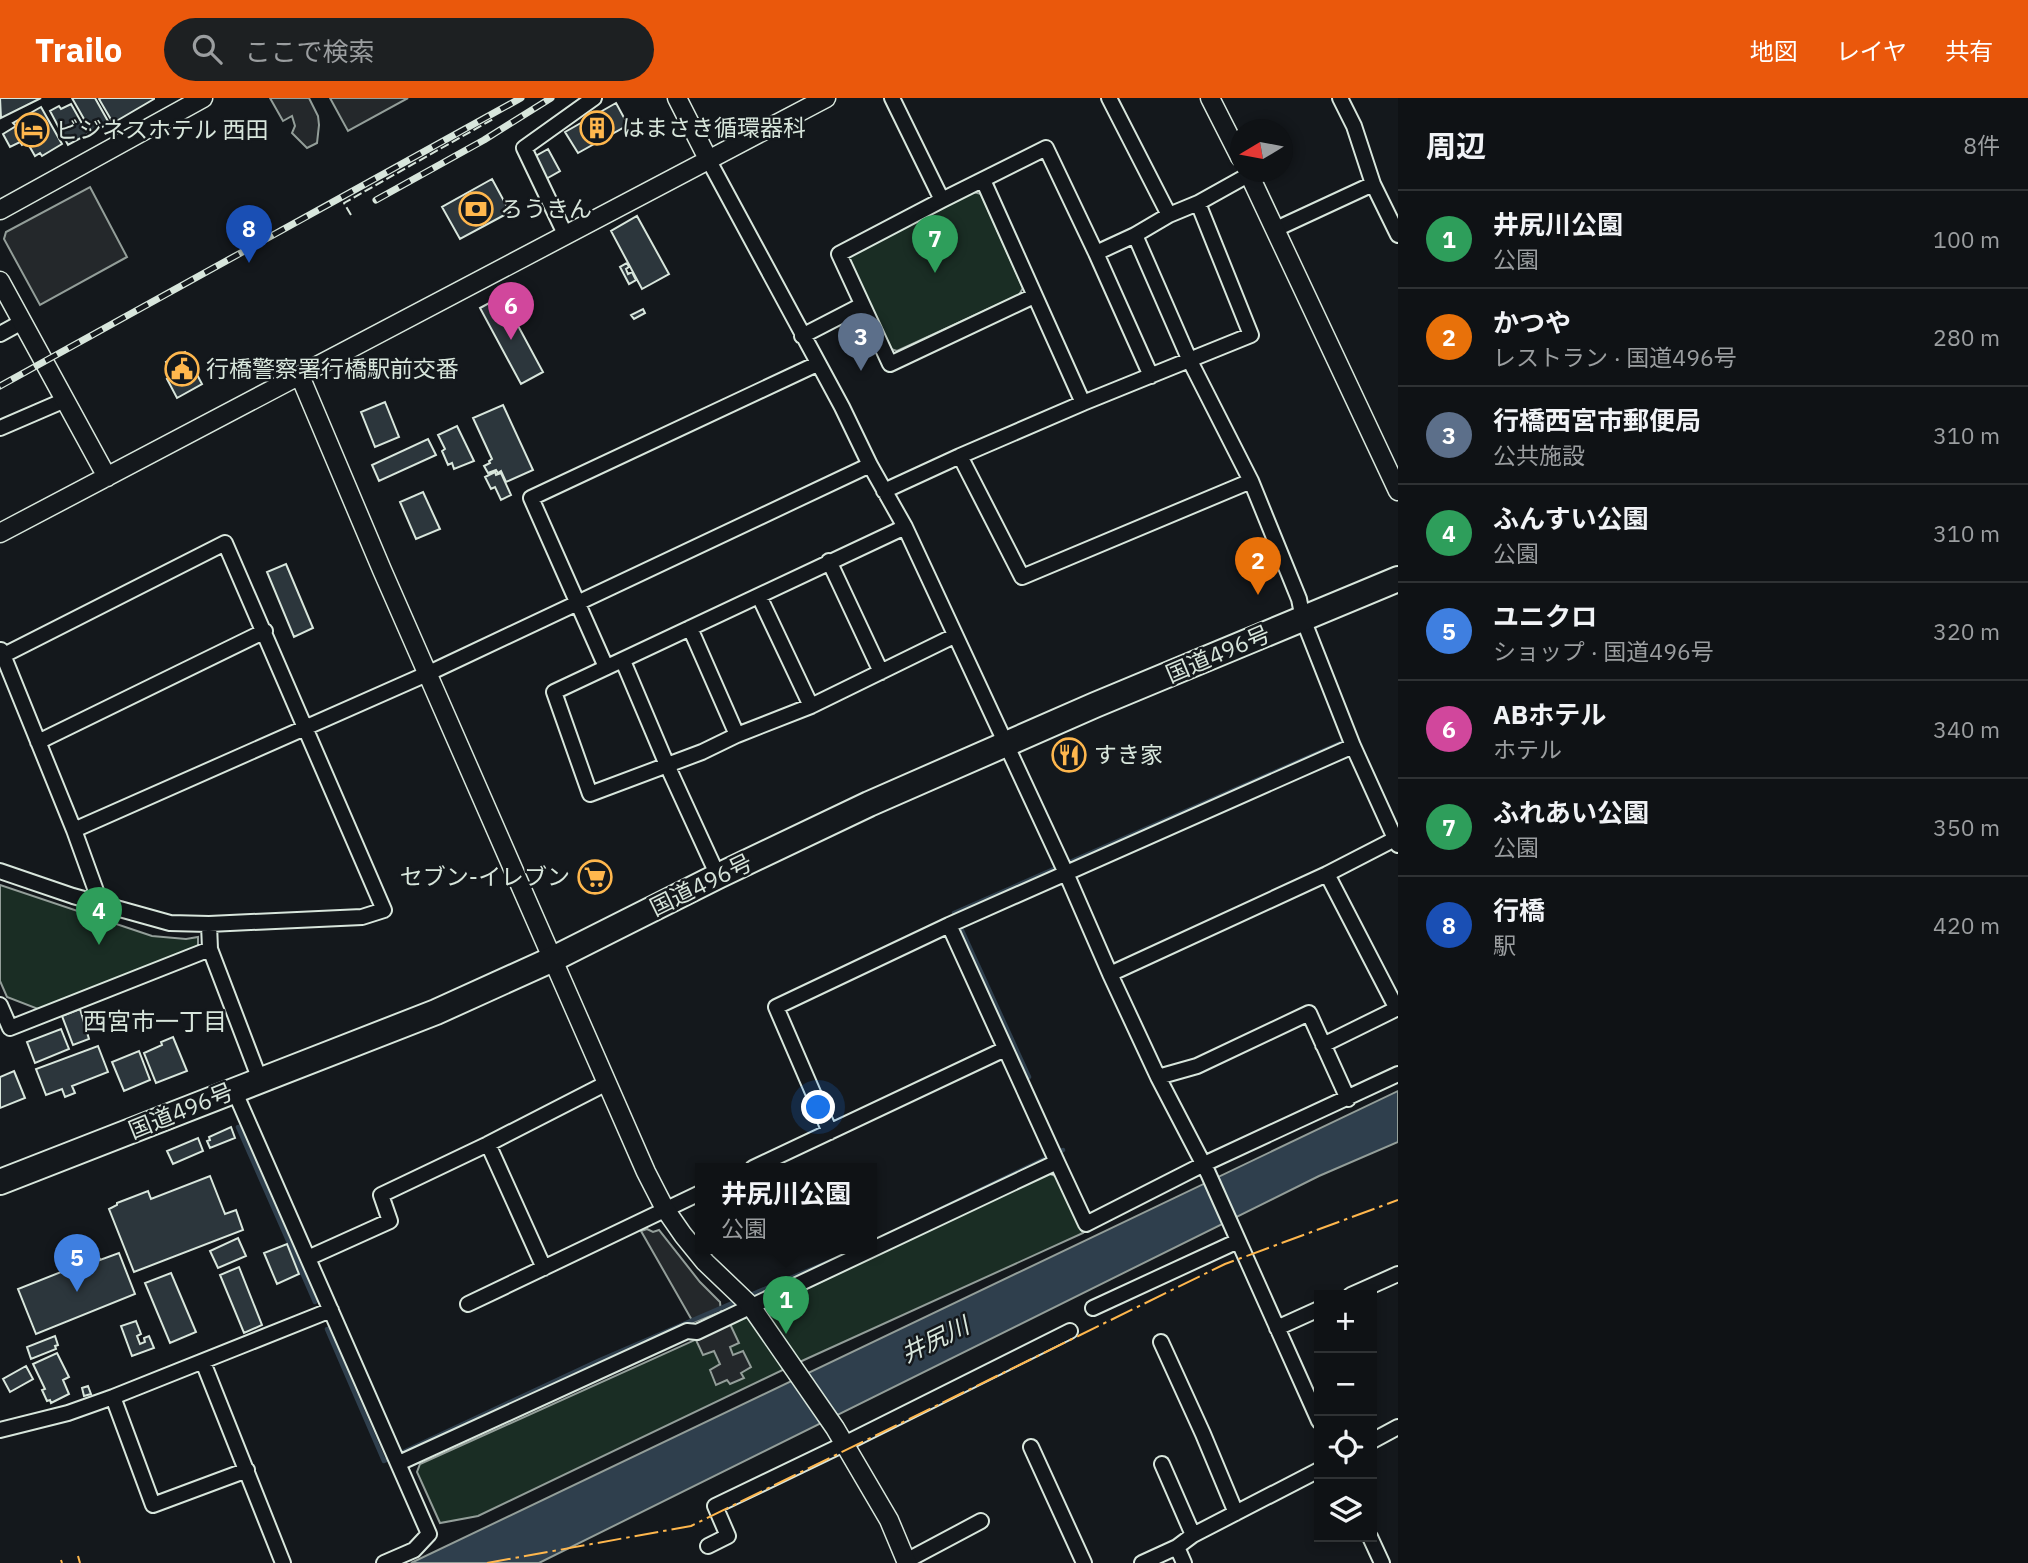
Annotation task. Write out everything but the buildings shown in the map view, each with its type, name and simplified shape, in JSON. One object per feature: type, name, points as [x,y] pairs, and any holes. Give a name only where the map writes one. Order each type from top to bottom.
[{"type":"highway","name":"国道496号","points":[[0,1182],[436,1012],[553,960],[718,876],[869,804],[1095,705],[1398,579]]},
{"type":"street","points":[[0,210],[203,98]]},
{"type":"street","points":[[566,236],[524,148],[594,98]]},
{"type":"street","points":[[677,98],[905,527],[1158,1077],[1237,1237],[1317,1416]]},
{"type":"street","points":[[0,533],[826,98]]},
{"type":"street","points":[[892,98],[943,200]]},
{"type":"street","points":[[1109,98],[1169,215]]},
{"type":"street","points":[[1210,98],[1230,136]]},
{"type":"street","points":[[1340,98],[1354,127],[1373,184],[1398,235]]},
{"type":"street","points":[[1034,296],[890,364],[839,254],[1046,148],[1151,376]]},
{"type":"street","points":[[984,180],[1083,403]]},
{"type":"street","points":[[1096,253],[1198,203],[1234,182]]},
{"type":"street","points":[[1253,182],[1398,491]]},
{"type":"street","points":[[1276,229],[1373,184]]},
{"type":"street","points":[[884,491],[1083,403],[1251,335],[1198,203]]},
{"type":"street","points":[[1110,974],[1396,842],[1353,746],[1251,481],[1190,361],[1135,235]]},
{"type":"street","points":[[0,281],[107,477]]},
{"type":"street","points":[[802,336],[862,305]]},
{"type":"street","points":[[0,334],[22,322]]},
{"type":"street","points":[[606,667],[531,498],[817,364]]},
{"type":"street","points":[[300,376],[382,570],[646,1172],[665,1209],[695,1249]]},
{"type":"street","points":[[0,428],[65,400]]},
{"type":"street","points":[[960,456],[1022,577],[1251,481]]},
{"type":"street","points":[[74,830],[429,673],[870,465]]},
{"type":"street","points":[[905,527],[554,692],[590,794],[702,752],[811,706],[954,636]]},
{"type":"street","points":[[0,871],[73,896],[170,923],[209,924],[362,917],[384,910],[225,543],[1,654],[74,830],[100,902]]},
{"type":"street","points":[[830,561],[881,672]]},
{"type":"street","points":[[759,596],[811,706]]},
{"type":"street","points":[[690,628],[737,735]]},
{"type":"street","points":[[38,742],[265,631]]},
{"type":"street","points":[[623,661],[718,876]]},
{"type":"street","points":[[830,1132],[776,1007],[949,925],[1353,746]]},
{"type":"street","points":[[1324,1045],[1397,1008],[1327,874]]},
{"type":"street","points":[[209,924],[211,949],[260,1080]]},
{"type":"street","points":[[949,925],[1086,1224],[1398,1074]]},
{"type":"street","points":[[0,1005],[10,1028],[211,949]]},
{"type":"street","points":[[1158,1077],[1197,1066],[1309,1013],[1348,1098]]},
{"type":"street","points":[[765,1163],[1005,1049]]},
{"type":"street","points":[[308,1258],[390,1221],[381,1195],[607,1083]]},
{"type":"street","points":[[234,1090],[429,1534],[414,1550],[384,1563]]},
{"type":"street","points":[[488,1144],[544,1268]]},
{"type":"street","points":[[877,1246],[1057,1162]]},
{"type":"street","points":[[468,1304],[695,1195]]},
{"type":"street","points":[[1093,1308],[1237,1237]]},
{"type":"street","points":[[699,1254],[750,1305],[793,1365],[840,1436],[889,1520],[907,1562],[981,1521]]},
{"type":"street","points":[[399,1463],[687,1331],[697,1332],[859,1254]]},
{"type":"street","points":[[1362,1290],[1398,1274]]},
{"type":"street","points":[[0,1430],[68,1413],[113,1397],[331,1310]]},
{"type":"street","points":[[1278,1328],[1314,1311]]},
{"type":"street","points":[[708,1546],[728,1536],[715,1506],[840,1436],[1070,1331]]},
{"type":"street","points":[[1161,1342],[1236,1513]]},
{"type":"street","points":[[203,1362],[283,1563]]},
{"type":"street","points":[[113,1397],[153,1505],[247,1470]]},
{"type":"street","points":[[1377,1438],[1398,1427]]},
{"type":"street","points":[[1031,1447],[1084,1563]]},
{"type":"street","points":[[1162,1464],[1193,1535]]},
{"type":"street","points":[[1142,1563],[1177,1547],[1193,1535],[1314,1473]]},
{"type":"street","points":[[1372,1542],[1382,1563]]},
{"type":"street","points":[[1177,1547],[1184,1563]]},
{"type":"green space","points":[[974,192],[981,194],[1023,288],[1019,295],[897,351],[891,349],[847,257]]},
{"type":"green space","points":[[0,885],[152,936],[186,939],[198,937],[198,950],[93,991],[38,1009],[7,997],[0,981]]},
{"type":"green space","points":[[1047,1173],[1056,1176],[1083,1233],[793,1365],[478,1516],[440,1523],[417,1472],[420,1464],[779,1302]]},
{"type":"shaded area","points":[[270,98],[309,98],[318,116],[317,143],[307,148],[292,133],[295,126],[292,116],[283,121]]},
{"type":"shaded area","points":[[330,98],[408,98],[348,131]]},
{"type":"shaded area","points":[[90,187],[127,257],[40,305],[4,239],[6,232]]},
{"type":"shaded area","points":[[647,1229],[653,1232],[659,1230],[700,1282],[720,1302],[721,1312],[693,1322],[641,1231]]},
{"type":"shaded area","points":[[730,1324],[739,1343],[730,1347],[733,1355],[743,1351],[751,1367],[741,1373],[744,1378],[730,1384],[727,1380],[716,1385],[710,1370],[720,1364],[714,1351],[703,1355],[696,1340]]},
{"type":"water","name":"井尻川","points":[[1398,1091],[1398,1142],[1319,1176],[539,1563],[411,1563]]},
{"type":"waterway","points":[[1029,1077],[954,913],[1343,742]]},
{"type":"waterway","points":[[238,1127],[315,1302]]},
{"type":"waterway","points":[[910,1224],[1063,1150]]},
{"type":"waterway","points":[[748,1296],[831,1261]]},
{"type":"waterway","points":[[327,1329],[384,1461],[600,1360],[737,1301]]},
{"type":"railway","points":[[0,386],[521,98]]},
{"type":"railway","points":[[376,200],[484,140],[551,98]]},
{"type":"fence","points":[[351,215],[344,203],[495,118]]},
{"type":"power","points":[[487,1563],[691,1526],[1225,1264],[1398,1200]]},
{"type":"power","points":[[78,1556],[80,1563]]},
{"type":"place","name":"はまさき循環器科","points":[[597,128]]},
{"type":"place","name":"ビジネスホテル 西田","points":[[32,130]]},
{"type":"place","name":"ろうきん","points":[[476,209]]},
{"type":"place","name":"行橋","points":[[249,263]]},
{"type":"place","name":"ふれあい公園","points":[[935,273]]},
{"type":"place","name":"ABホテル","points":[[511,340]]},
{"type":"place","name":"行橋警察署行橋駅前交番","points":[[182,369]]},
{"type":"place","name":"行橋西宮市郵便局","points":[[861,371]]},
{"type":"place","name":"かつや","points":[[1258,595]]},
{"type":"place","name":"すき家","points":[[1069,755]]},
{"type":"place","name":"セブン-イレブン","points":[[595,877]]},
{"type":"place","name":"ふんすい公園","points":[[99,945]]},
{"type":"place","name":"ユニクロ","points":[[77,1292]]},
{"type":"place","name":"井尻川公園","points":[[786,1334]]},
{"type":"district","name":"西宮市一丁目","points":[[155,1022]]}]
